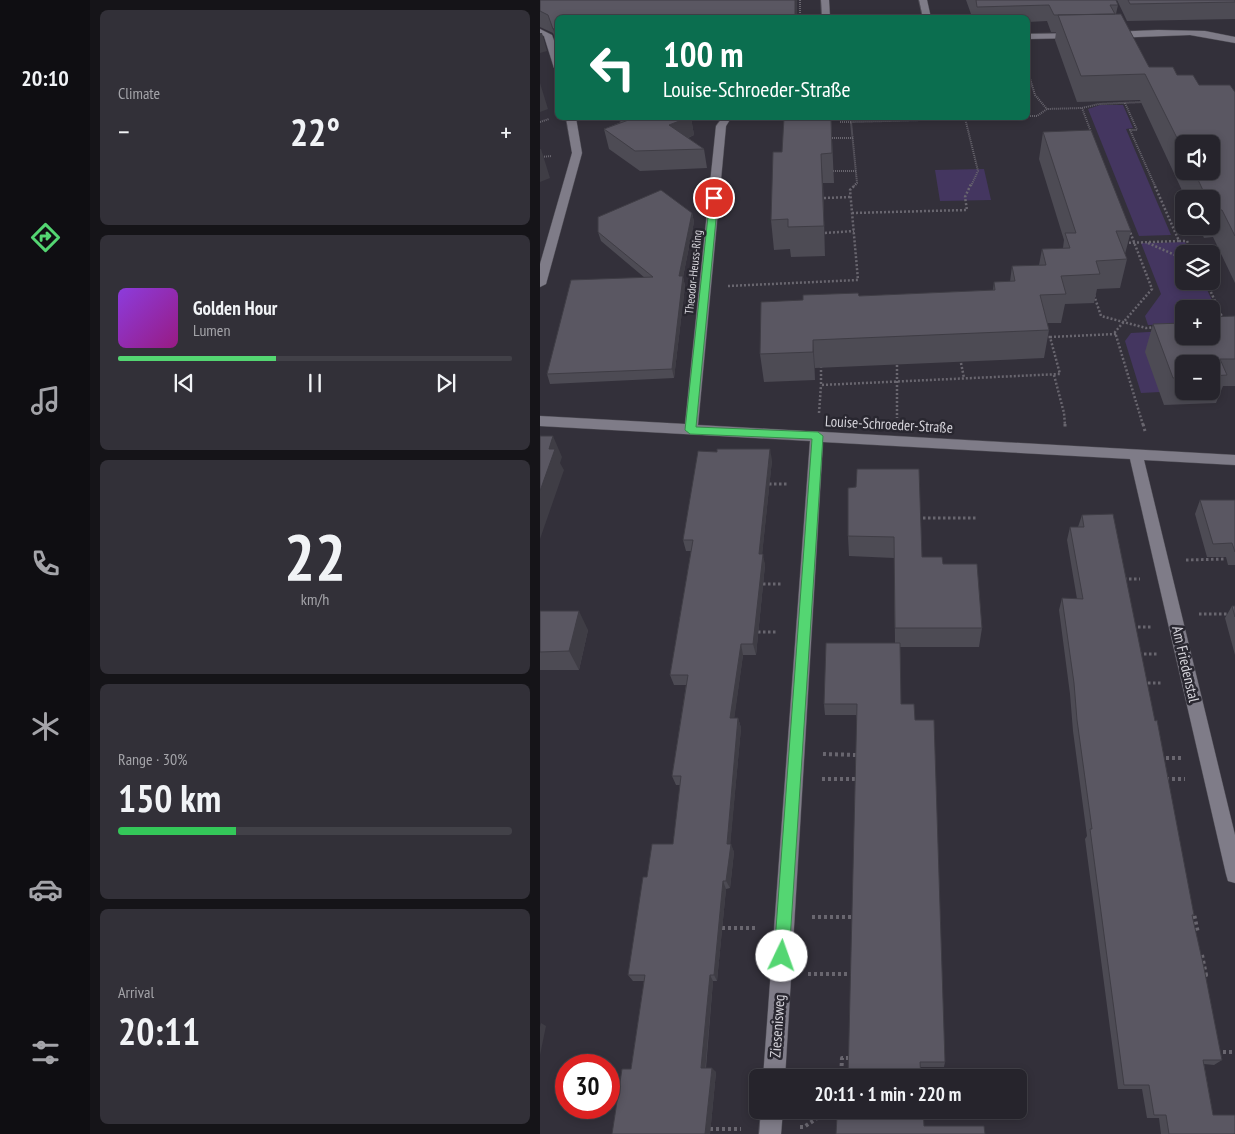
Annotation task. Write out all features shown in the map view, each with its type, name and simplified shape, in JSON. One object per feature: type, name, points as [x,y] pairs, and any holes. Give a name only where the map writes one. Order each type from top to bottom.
[{"type":"street","points":[[825,0],[826,15]]},
{"type":"street","points":[[923,0],[926,15]]},
{"type":"street","points":[[540,31],[548,35],[555,58]]},
{"type":"street","points":[[1102,35],[1126,31],[1190,33],[1234,38]]},
{"type":"street","points":[[1030,37],[1084,35]]},
{"type":"street","points":[[540,284],[577,153],[571,120]]},
{"type":"street","name":"Theodor-Heuss-Ring","points":[[690,430],[721,126],[725,120]]},
{"type":"street","name":"Louise-Schroeder-Straße","points":[[540,421],[1235,460]]},
{"type":"street","name":"Ziesenisweg","points":[[775,1069],[818,436]]},
{"type":"street","name":"Am Friedenstal","points":[[1143,456],[1235,874]]},
{"type":"street","points":[[770,1134],[771,1119]]},
{"type":"path","points":[[800,0],[800,15]]},
{"type":"path","points":[[1030,79],[1035,95],[1047,109]]},
{"type":"path","points":[[1030,116],[1037,116],[1047,109],[1151,102]]},
{"type":"path","points":[[1125,103],[1137,130],[1130,130],[1179,241]]},
{"type":"path","points":[[1082,108],[1092,133]]},
{"type":"path","points":[[840,120],[840,122],[883,120]]},
{"type":"path","points":[[852,213],[967,210],[965,197],[978,172],[966,120]]},
{"type":"path","points":[[705,287],[858,280],[850,190],[857,183],[851,122]]},
{"type":"path","points":[[832,138],[853,138]]},
{"type":"path","points":[[833,172],[856,171]]},
{"type":"path","points":[[824,198],[851,197]]},
{"type":"path","points":[[1127,225],[1152,289],[1115,332],[1141,415],[1143,456]]},
{"type":"path","points":[[825,232],[854,231]]},
{"type":"path","points":[[1119,243],[1187,241],[1189,245]]},
{"type":"path","points":[[1147,242],[1175,255]]},
{"type":"path","points":[[1092,289],[1101,316],[1146,328],[1165,327]]},
{"type":"path","points":[[1210,290],[1225,324]]},
{"type":"path","points":[[1043,330],[1045,338],[1116,334]]},
{"type":"path","points":[[821,385],[1060,374],[1050,337]]},
{"type":"path","points":[[961,363],[964,378]]},
{"type":"path","points":[[897,365],[899,381],[896,385],[899,406],[897,421]]},
{"type":"path","points":[[819,418],[821,366]]},
{"type":"path","points":[[1054,375],[1064,413],[1065,429]]},
{"type":"path","points":[[769,484],[774,483]]},
{"type":"path","points":[[923,518],[976,518]]},
{"type":"path","points":[[1184,560],[1226,559]]},
{"type":"path","points":[[1116,580],[1145,579]]},
{"type":"path","points":[[1198,614],[1235,614]]},
{"type":"path","points":[[1130,627],[1155,627]]},
{"type":"path","points":[[758,632],[782,632]]},
{"type":"path","points":[[1134,654],[1161,654]]},
{"type":"path","points":[[1140,682],[1167,683]]},
{"type":"path","points":[[820,754],[857,754]]},
{"type":"path","points":[[1156,758],[1185,758]]},
{"type":"path","points":[[819,779],[856,779]]},
{"type":"path","points":[[1160,779],[1189,779]]},
{"type":"path","points":[[1185,914],[1194,914],[1198,933]]},
{"type":"path","points":[[803,918],[860,918]]},
{"type":"path","points":[[722,928],[757,928]]},
{"type":"path","points":[[1197,974],[1206,974],[1202,955]]},
{"type":"path","points":[[799,974],[864,974]]},
{"type":"path","points":[[1211,1052],[1235,1052]]},
{"type":"path","points":[[842,1069],[842,1058],[861,1058]]},
{"type":"path","points":[[804,1127],[816,1119]]},
{"type":"path","points":[[710,1129],[740,1129]]},
{"type":"shaded area","points":[[1100,105],[1123,105],[1133,128],[1126,129],[1171,235],[1139,236],[1088,109]]},
{"type":"shaded area","points":[[984,169],[991,200],[940,201],[935,170]]},
{"type":"shaded area","points":[[1185,242],[1186,245],[1175,245],[1175,290],[1207,290],[1212,300],[1175,300],[1175,324],[1148,325],[1145,316],[1161,294],[1141,243]]},
{"type":"shaded area","points":[[1175,331],[1175,345],[1184,345],[1179,355],[1175,355],[1175,363],[1160,392],[1141,393],[1125,341],[1131,333]]},
{"type":"building","points":[[540,0],[795,0],[795,15],[555,15],[555,28],[553,29],[548,15],[540,11]]},
{"type":"building","points":[[976,0],[1116,0],[1118,5],[1110,5],[1115,14],[1054,15],[1049,5],[977,7]]},
{"type":"building","points":[[1128,0],[1235,0],[1235,2],[1130,4]]},
{"type":"building","points":[[1121,14],[1149,67],[1173,67],[1177,75],[1193,75],[1199,85],[1230,85],[1235,92],[1235,236],[1222,210],[1220,210],[1220,190],[1203,190],[1198,180],[1220,180],[1220,135],[1176,135],[1145,74],[1081,76],[1058,15]]},
{"type":"building","points":[[629,120],[682,120],[669,125],[704,149],[635,151],[604,129]]},
{"type":"building","points":[[784,120],[831,120],[832,153],[821,154],[824,226],[788,227],[788,219],[771,220],[773,152],[782,152]]},
{"type":"building","points":[[1091,130],[1131,231],[1116,231],[1127,259],[1096,261],[1100,274],[1061,276],[1066,294],[1040,295],[1049,330],[813,340],[813,352],[760,354],[761,302],[803,300],[803,295],[858,293],[859,296],[995,290],[994,282],[1015,281],[1012,266],[1046,265],[1042,249],[1070,248],[1065,233],[1076,233],[1043,132]]},
{"type":"building","points":[[661,190],[692,213],[679,276],[683,276],[672,369],[547,374],[571,280],[653,277],[598,232],[598,217]]},
{"type":"building","points":[[1235,316],[1235,359],[1220,359],[1220,355],[1175,355],[1175,378],[1173,378],[1153,324],[1175,323],[1175,345],[1220,345],[1220,317]]},
{"type":"building","points":[[1220,359],[1227,375],[1220,375]]},
{"type":"building","points":[[540,436],[553,436],[549,449],[555,449],[540,491]]},
{"type":"building","points":[[717,449],[770,449],[759,554],[763,554],[753,644],[741,644],[730,718],[738,718],[727,844],[731,844],[726,881],[723,881],[714,975],[710,975],[701,1068],[712,1068],[705,1134],[612,1134],[614,1119],[620,1119],[622,1069],[631,1069],[645,975],[628,975],[643,877],[647,877],[652,844],[673,844],[681,776],[672,776],[688,675],[670,675],[693,540],[683,540],[698,451],[717,452]]},
{"type":"building","points":[[857,469],[919,469],[922,557],[942,557],[943,564],[977,564],[982,628],[895,628],[894,537],[848,536],[848,488],[856,487]]},
{"type":"building","points":[[1200,500],[1235,500],[1235,552],[1232,543],[1213,544]]},
{"type":"building","points":[[1113,514],[1155,721],[1157,720],[1194,915],[1192,915],[1222,1060],[1203,1060],[1213,1115],[1235,1115],[1235,1134],[1169,1134],[1166,1115],[1154,1115],[1149,1085],[1124,1085],[1062,598],[1083,599],[1070,527],[1084,527],[1082,515]]},
{"type":"building","points":[[1232,606],[1235,606],[1235,617]]},
{"type":"building","points":[[540,611],[579,611],[569,651],[540,652]]},
{"type":"building","points":[[826,643],[900,643],[901,704],[914,704],[915,720],[934,720],[945,1062],[920,1062],[920,1069],[848,1069],[857,704],[824,704]]},
{"type":"building","points":[[837,1119],[924,1119],[924,1126],[984,1126],[985,1134],[836,1134]]},
{"type":"route","points":[[714,198],[690,430],[818,436],[782,956]]}]
